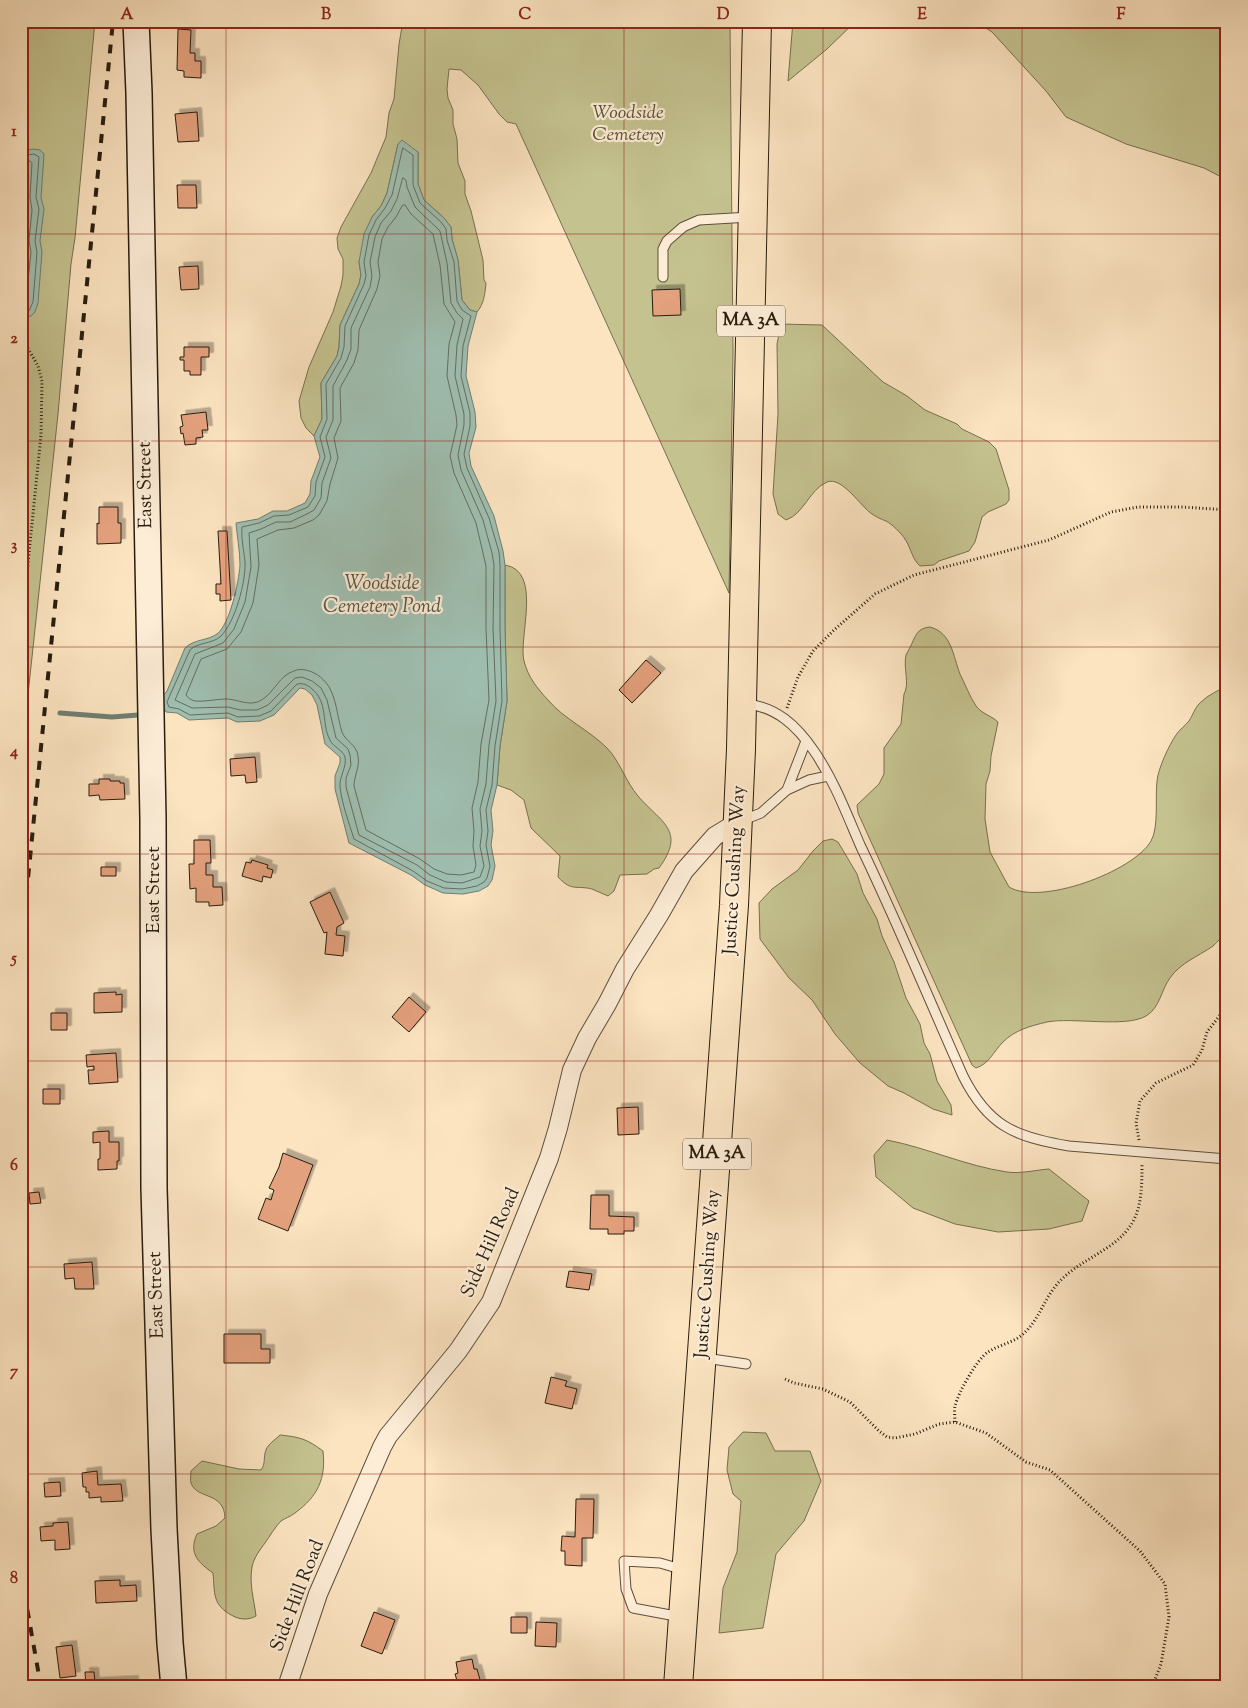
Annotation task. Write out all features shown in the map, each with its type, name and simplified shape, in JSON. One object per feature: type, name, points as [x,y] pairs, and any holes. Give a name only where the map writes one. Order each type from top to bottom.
[{"type":"main road","name":"East Street","points":[[136,21],[153,820],[154,1188],[164,1529],[174,1687]]},
{"type":"main road","name":"East Street","points":[[139,92],[145,21]]},
{"type":"main road","name":"MA 3A","points":[[753,217],[757,21]]},
{"type":"main road","name":"Justice Cushing Way","points":[[678,1687],[738,822],[753,217]]},
{"type":"street","name":"Side Hill Road","points":[[287,1687],[318,1594],[382,1447],[388,1436],[458,1351],[491,1302],[549,1158],[572,1070],[587,1038],[684,871],[715,836],[738,822]]},
{"type":"lane","points":[[663,277],[663,249],[667,242],[682,227],[698,220],[753,217]]},
{"type":"lane","points":[[742,704],[766,707],[782,717],[814,751],[868,860],[963,1076],[978,1103],[997,1121],[1018,1134],[1029,1138],[1069,1146],[1227,1159]]},
{"type":"lane","points":[[786,790],[806,741]]},
{"type":"lane","points":[[738,822],[761,813],[786,790],[809,780],[828,776]]},
{"type":"lane","points":[[702,1358],[746,1364]]},
{"type":"lane","points":[[684,1617],[633,1608],[626,1589],[624,1561],[660,1563],[687,1571]]},
{"type":"path","points":[[21,336],[38,366],[42,381],[41,435],[21,632]]},
{"type":"path","points":[[782,717],[798,678],[818,646],[875,594],[914,575],[1049,540],[1110,512],[1129,508],[1183,507],[1227,510]]},
{"type":"path","points":[[955,1422],[954,1407],[961,1391],[987,1352],[1003,1346],[1022,1335],[1034,1323],[1048,1296],[1058,1282],[1073,1268],[1104,1250],[1121,1237],[1134,1223],[1138,1212],[1142,1183],[1142,1151],[1136,1123],[1140,1101],[1156,1083],[1193,1065],[1202,1050],[1207,1032],[1227,1006]]},
{"type":"path","points":[[785,1379],[823,1390],[850,1402],[887,1437],[895,1438],[915,1434],[939,1424],[955,1422],[986,1433],[1026,1462],[1050,1470],[1140,1551],[1165,1584],[1169,1617],[1161,1664],[1152,1687]]},
{"type":"green space","points":[[21,21],[95,21],[58,414],[21,760]]},
{"type":"green space","name":"Woodside Cemetery","points":[[403,21],[730,21],[733,353],[729,593],[516,124],[507,122],[478,85],[461,70],[449,69],[447,89],[448,98],[453,110],[458,163],[465,181],[465,194],[483,260],[484,280],[486,283],[481,306],[477,312],[470,310],[462,300],[458,260],[452,239],[451,227],[424,200],[418,184],[418,152],[398,144],[387,193],[381,206],[372,217],[359,262],[361,275],[359,284],[340,325],[337,356],[321,383],[322,419],[314,436],[306,428],[301,418],[299,401],[309,367],[333,312],[343,275],[343,259],[338,249],[337,238],[341,227],[371,173],[386,137],[389,113],[394,99]]},
{"type":"green space","points":[[793,21],[856,21],[827,49],[788,81]]},
{"type":"green space","points":[[975,21],[1227,21],[1227,180],[1204,168],[1126,144],[1066,117],[1046,91],[992,32]]},
{"type":"green space","points":[[781,324],[822,325],[883,382],[907,396],[925,410],[957,424],[962,429],[989,442],[996,449],[1009,490],[1009,500],[1006,504],[988,512],[982,517],[975,542],[969,551],[939,561],[934,565],[920,566],[905,539],[896,529],[888,522],[872,514],[851,493],[839,483],[833,481],[827,482],[816,490],[792,517],[786,520],[778,514],[773,494],[778,414],[777,344]]},
{"type":"green space","points":[[505,565],[516,570],[523,579],[526,592],[526,607],[523,651],[524,661],[533,682],[554,707],[607,748],[638,796],[662,820],[670,835],[671,844],[659,868],[647,874],[620,875],[614,891],[608,896],[592,889],[567,885],[558,877],[560,856],[531,828],[524,800],[511,790],[497,785],[500,746],[507,701]]},
{"type":"green space","points":[[930,627],[943,634],[951,646],[960,674],[976,706],[998,722],[986,784],[985,819],[990,852],[1009,887],[1023,892],[1063,889],[1085,883],[1126,864],[1141,853],[1151,841],[1155,828],[1158,776],[1170,745],[1177,733],[1189,721],[1199,704],[1210,695],[1227,686],[1227,933],[1213,946],[1184,964],[1174,973],[1157,1004],[1151,1013],[1146,1016],[1126,1021],[1058,1021],[1035,1025],[1018,1031],[1008,1038],[988,1061],[976,1068],[972,1065],[858,813],[857,805],[879,784],[884,774],[884,748],[901,724],[906,690],[906,655],[914,638],[921,629]]},
{"type":"green space","points":[[832,839],[838,842],[857,874],[863,893],[877,919],[906,998],[920,1024],[924,1043],[930,1054],[937,1081],[951,1105],[952,1115],[933,1109],[888,1086],[860,1063],[835,1034],[812,1000],[789,978],[760,939],[759,903],[772,889],[798,870],[823,841]]},
{"type":"green space","points":[[887,1140],[977,1166],[1007,1172],[1049,1169],[1089,1201],[1082,1221],[1049,1229],[998,1232],[955,1224],[913,1208],[876,1177],[874,1155]]},
{"type":"green space","points":[[743,1432],[766,1433],[775,1451],[810,1451],[821,1481],[804,1521],[776,1554],[763,1628],[719,1633],[723,1588],[737,1552],[741,1501],[733,1494],[727,1470],[729,1447]]},
{"type":"green space","points":[[280,1435],[303,1439],[323,1451],[322,1478],[310,1500],[295,1513],[281,1521],[257,1554],[252,1567],[251,1579],[256,1616],[248,1619],[239,1618],[221,1608],[216,1598],[213,1573],[199,1562],[194,1552],[197,1534],[216,1526],[225,1518],[220,1504],[194,1488],[191,1482],[191,1471],[202,1461],[239,1469],[261,1470],[267,1448]]},
{"type":"water","name":"Woodside Cemetery Pond","points":[[402,140],[418,152],[418,184],[424,200],[451,227],[452,239],[458,260],[462,300],[470,310],[477,312],[468,346],[466,376],[475,412],[476,427],[469,453],[471,466],[494,516],[505,565],[507,701],[500,746],[497,785],[491,810],[493,831],[491,845],[495,866],[492,880],[488,886],[479,891],[463,894],[443,893],[425,885],[411,875],[349,843],[335,789],[335,776],[340,763],[340,757],[325,744],[317,705],[312,695],[305,689],[300,688],[274,715],[260,721],[237,722],[228,718],[189,720],[177,713],[166,712],[162,697],[167,691],[185,648],[192,643],[217,634],[222,629],[230,612],[240,565],[236,523],[258,519],[273,511],[287,511],[305,503],[310,494],[311,481],[320,457],[314,436],[322,419],[321,383],[337,356],[340,325],[359,284],[361,275],[359,262],[364,234],[387,193],[398,144]]},
{"type":"water","points":[[40,150],[44,154],[41,198],[44,209],[40,241],[42,252],[38,303],[35,312],[31,316],[25,317],[21,311],[21,151]]},
{"type":"building","points":[[178,29],[191,30],[190,53],[195,53],[195,61],[201,61],[201,78],[184,77],[184,71],[177,70]]},
{"type":"building","points":[[197,112],[199,141],[178,142],[175,114]]},
{"type":"building","points":[[177,185],[196,185],[197,208],[178,208]]},
{"type":"building","points":[[198,266],[199,289],[181,290],[179,267]]},
{"type":"building","points":[[680,289],[681,315],[653,316],[652,290]]},
{"type":"building","points":[[184,347],[209,347],[209,357],[201,357],[201,375],[190,375],[190,371],[184,371],[184,360],[180,360],[180,357],[184,357]]},
{"type":"building","points":[[206,412],[208,430],[202,430],[203,437],[196,438],[196,444],[185,445],[180,427],[183,426],[181,415]]},
{"type":"building","points":[[99,507],[118,507],[118,523],[121,523],[121,543],[97,544]]},
{"type":"building","points":[[218,531],[227,531],[231,600],[220,601],[220,594],[216,594],[216,584],[221,584]]},
{"type":"building","points":[[646,660],[661,673],[632,703],[619,690]]},
{"type":"building","points":[[255,757],[257,782],[246,783],[245,775],[231,776],[230,759]]},
{"type":"building","points":[[99,779],[110,779],[110,781],[124,783],[125,799],[100,800],[99,795],[89,796],[89,784],[99,784]]},
{"type":"building","points":[[194,840],[210,840],[211,863],[206,863],[206,875],[213,875],[213,887],[222,887],[223,905],[209,906],[209,902],[196,902],[196,888],[190,889],[189,864],[194,864]]},
{"type":"building","points":[[252,860],[268,865],[267,868],[273,870],[271,878],[263,876],[262,882],[242,876],[246,862],[251,863]]},
{"type":"building","points":[[101,867],[116,867],[116,876],[101,876]]},
{"type":"building","points":[[330,892],[344,923],[337,927],[336,935],[345,936],[343,956],[325,954],[327,932],[324,933],[310,902]]},
{"type":"building","points":[[116,992],[116,995],[122,994],[122,1012],[94,1013],[94,993]]},
{"type":"building","points":[[409,997],[426,1012],[409,1032],[392,1017]]},
{"type":"building","points":[[51,1013],[67,1013],[67,1030],[51,1030]]},
{"type":"building","points":[[116,1053],[118,1082],[89,1084],[88,1070],[94,1070],[94,1066],[87,1067],[86,1055]]},
{"type":"building","points":[[43,1089],[60,1089],[60,1104],[43,1104]]},
{"type":"building","points":[[638,1107],[639,1134],[618,1135],[617,1108]]},
{"type":"building","points":[[109,1131],[109,1142],[119,1142],[117,1169],[98,1170],[100,1142],[93,1143],[93,1132]]},
{"type":"building","points":[[283,1153],[313,1165],[288,1231],[258,1219],[266,1198],[271,1200],[274,1190],[269,1188]]},
{"type":"building","points":[[39,1192],[41,1203],[30,1204],[29,1193]]},
{"type":"building","points":[[591,1195],[609,1195],[609,1216],[634,1217],[634,1231],[624,1231],[624,1234],[608,1234],[608,1229],[590,1229]]},
{"type":"building","points":[[92,1262],[94,1289],[75,1289],[74,1278],[65,1279],[64,1264]]},
{"type":"building","points":[[569,1271],[592,1274],[589,1290],[566,1287]]},
{"type":"building","points":[[224,1334],[261,1334],[261,1349],[270,1349],[270,1363],[224,1363]]},
{"type":"building","points":[[551,1377],[567,1381],[565,1386],[577,1389],[572,1409],[545,1403]]},
{"type":"building","points":[[97,1471],[98,1485],[121,1484],[123,1501],[101,1502],[101,1497],[89,1498],[89,1492],[86,1492],[86,1487],[83,1487],[82,1473]]},
{"type":"building","points":[[60,1482],[61,1496],[45,1497],[44,1483]]},
{"type":"building","points":[[576,1499],[594,1499],[593,1538],[582,1538],[582,1566],[565,1565],[565,1551],[561,1551],[562,1536],[575,1537]]},
{"type":"building","points":[[68,1522],[70,1549],[55,1550],[55,1540],[41,1541],[40,1527],[53,1526],[53,1523]]},
{"type":"building","points":[[120,1580],[120,1586],[136,1585],[137,1601],[96,1603],[95,1581]]},
{"type":"building","points":[[374,1612],[395,1620],[382,1654],[361,1646]]},
{"type":"building","points":[[511,1617],[527,1617],[527,1633],[511,1633]]},
{"type":"building","points":[[536,1622],[557,1623],[556,1647],[535,1646]]},
{"type":"building","points":[[72,1645],[76,1676],[60,1678],[56,1647]]},
{"type":"building","points":[[472,1659],[482,1687],[459,1687],[455,1674],[458,1673],[456,1662]]},
{"type":"building","points":[[85,1672],[94,1672],[95,1682],[134,1680],[134,1687],[86,1687]]},
{"type":"waterway","points":[[60,713],[112,717],[138,715]]},
{"type":"railway","points":[[21,949],[113,21]]},
{"type":"railway","points":[[21,1574],[41,1687]]}]
